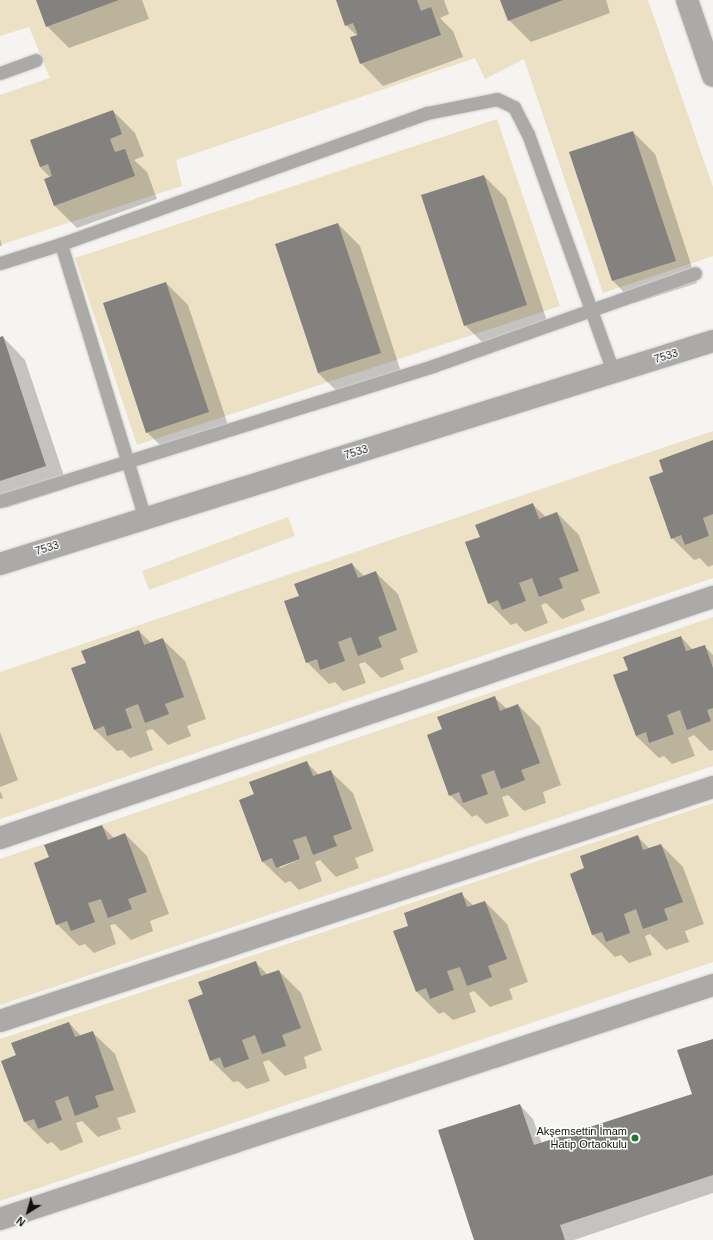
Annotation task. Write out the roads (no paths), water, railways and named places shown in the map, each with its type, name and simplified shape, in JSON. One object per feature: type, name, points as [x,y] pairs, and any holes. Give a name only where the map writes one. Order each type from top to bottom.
[{"type":"street","points":[[686,0],[713,76]]},
{"type":"street","name":"7533","points":[[0,564],[713,341]]},
{"type":"street","points":[[0,838],[713,597]]},
{"type":"street","points":[[0,1021],[713,788]]},
{"type":"street","points":[[0,1219],[713,985]]},
{"type":"lane","points":[[0,72],[36,60]]},
{"type":"lane","points":[[0,263],[61,244],[427,113],[497,99],[514,107],[528,134],[613,372]]},
{"type":"lane","points":[[61,244],[145,518]]},
{"type":"lane","points":[[0,501],[128,461],[435,371],[590,309],[695,272]]},
{"type":"place","name":"Akşemsettin İmam Hatip Ortaokulu","points":[[635,1138]]}]
